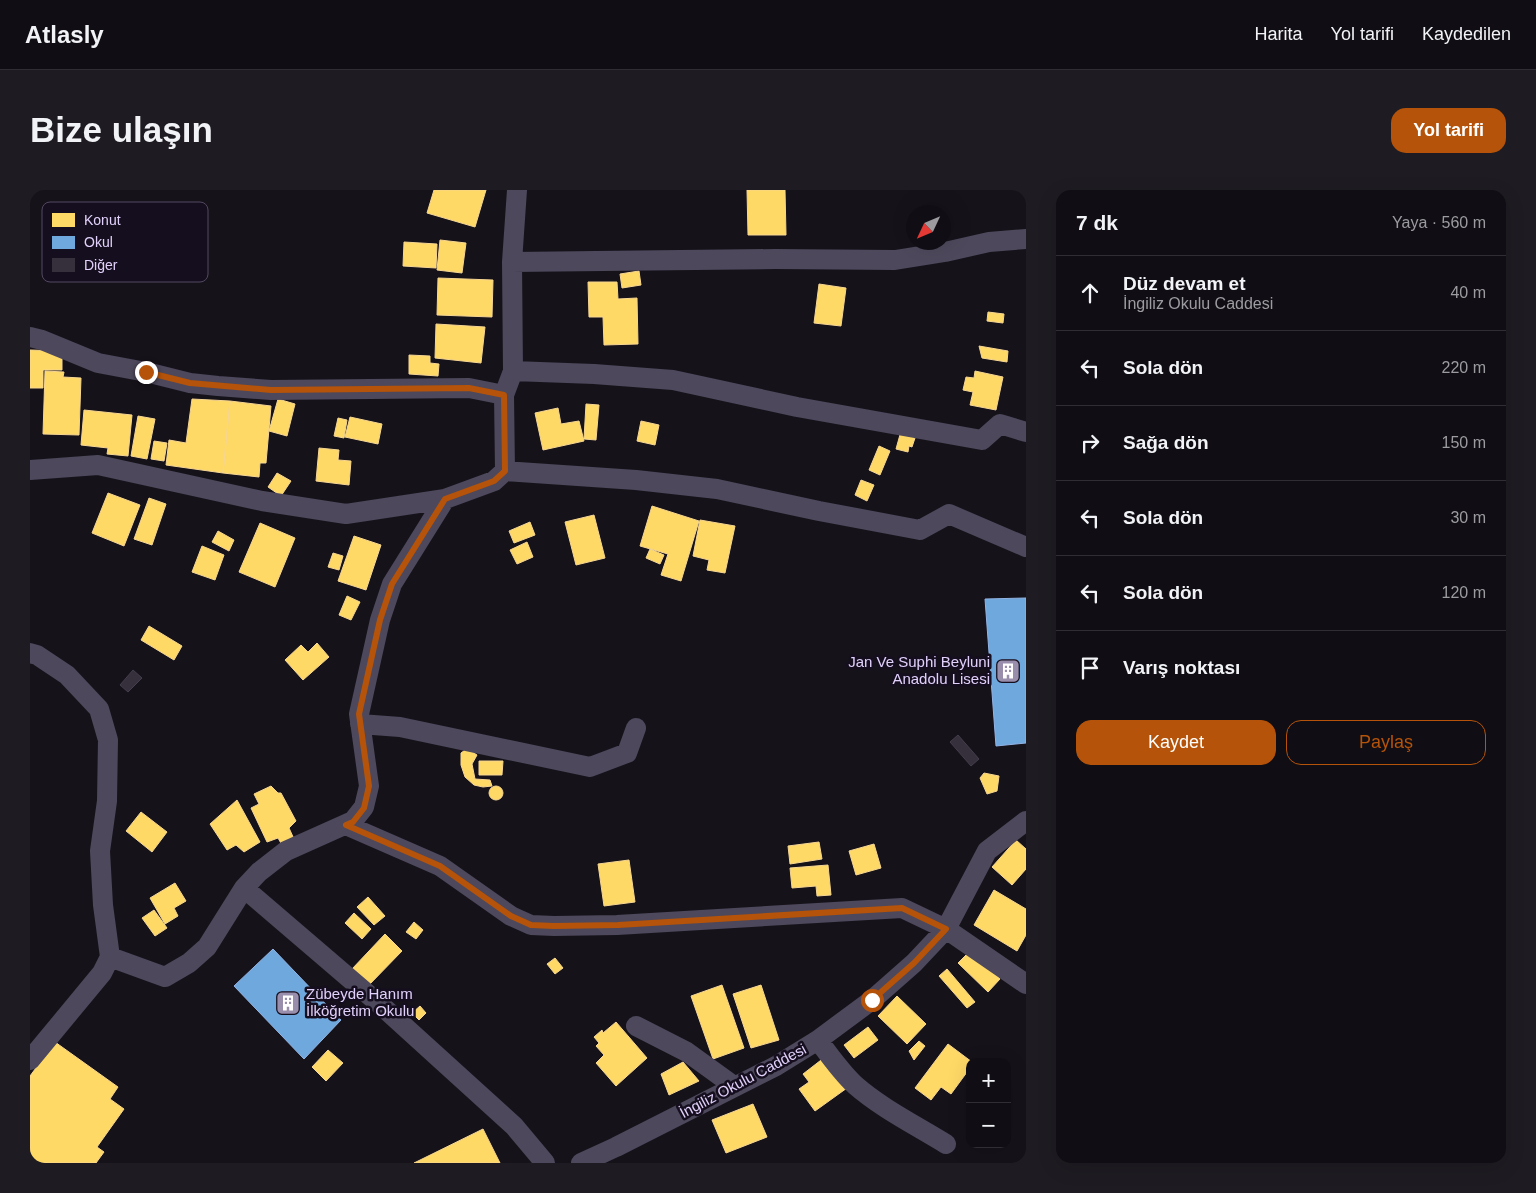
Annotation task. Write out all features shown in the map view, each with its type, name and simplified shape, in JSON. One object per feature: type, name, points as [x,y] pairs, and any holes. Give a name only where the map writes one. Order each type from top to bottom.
[{"type":"street","points":[[505,471],[504,395],[513,371],[512,262],[517,190]]},
{"type":"street","points":[[512,262],[775,259],[895,260],[945,252],[989,242],[1026,239]]},
{"type":"street","points":[[30,337],[98,363],[190,383],[271,390],[469,388],[504,395]]},
{"type":"street","points":[[513,371],[594,374],[673,380],[797,407],[982,440],[1000,424],[1026,432]]},
{"type":"street","points":[[30,470],[98,466],[262,501],[346,514],[445,499],[494,481],[505,471],[636,480],[717,489],[819,512],[920,530],[949,514],[1026,547]]},
{"type":"street","points":[[110,957],[165,977],[189,963],[207,947],[244,888],[259,872],[286,851],[353,822],[364,808],[369,786],[359,714],[380,620],[392,584],[445,499]]},
{"type":"street","points":[[30,653],[37,655],[66,674],[99,709],[108,740],[107,801],[100,851],[103,905],[110,957],[102,973],[30,1060]]},
{"type":"street","points":[[360,724],[400,727],[590,767],[627,753],[636,728]]},
{"type":"street","name":"İngiliz Okulu Caddesi","points":[[580,1163],[616,1147],[776,1066],[818,1040],[872,1000],[914,963],[946,929],[987,851],[1026,821]]},
{"type":"street","points":[[346,825],[440,866],[511,916],[531,925],[618,925],[902,908],[946,929],[1026,984]]},
{"type":"street","points":[[244,888],[384,1008],[514,1126],[545,1163]]},
{"type":"street","points":[[636,1026],[687,1052],[734,1086]]},
{"type":"street","points":[[818,1040],[856,1085],[875,1100],[946,1144]]},
{"type":"building: Konut","points":[[434,190],[486,190],[475,227],[427,213]]},
{"type":"building: Konut","points":[[747,190],[785,190],[786,235],[748,235]]},
{"type":"building: Konut","points":[[440,240],[466,243],[462,273],[437,270]]},
{"type":"building: Konut","points":[[404,242],[437,244],[436,268],[403,266]]},
{"type":"building: Konut","points":[[639,271],[641,285],[622,288],[620,274]]},
{"type":"building: Konut","points":[[438,278],[493,280],[492,317],[437,315]]},
{"type":"building: Konut","points":[[588,282],[617,282],[618,299],[637,298],[638,344],[604,345],[603,317],[589,317]]},
{"type":"building: Konut","points":[[819,284],[846,288],[841,326],[814,323]]},
{"type":"building: Konut","points":[[988,312],[1004,314],[1003,323],[987,321]]},
{"type":"building: Konut","points":[[436,324],[485,327],[481,363],[435,358]]},
{"type":"building: Konut","points":[[979,346],[1008,351],[1007,362],[982,358]]},
{"type":"building: Konut","points":[[30,350],[62,351],[62,370],[43,370],[43,388],[30,388]]},
{"type":"building: Konut","points":[[409,355],[430,356],[430,363],[439,364],[438,376],[409,374]]},
{"type":"building: Konut","points":[[45,371],[64,372],[63,377],[81,378],[79,435],[43,434]]},
{"type":"building: Konut","points":[[975,371],[1003,377],[996,410],[970,405],[973,392],[963,390],[966,377],[974,378]]},
{"type":"building: Konut","points":[[192,399],[230,401],[223,473],[166,465],[169,440],[186,443]]},
{"type":"building: Konut","points":[[278,399],[295,404],[287,436],[269,431]]},
{"type":"building: Konut","points":[[230,401],[271,406],[266,463],[260,463],[259,477],[223,473]]},
{"type":"building: Konut","points":[[586,404],[599,405],[596,440],[584,439]]},
{"type":"building: Konut","points":[[558,408],[561,424],[579,421],[584,441],[543,450],[535,413]]},
{"type":"building: Konut","points":[[84,410],[132,415],[128,456],[107,454],[108,448],[81,445]]},
{"type":"building: Konut","points":[[138,416],[155,419],[147,459],[131,456]]},
{"type":"building: Konut","points":[[350,417],[382,424],[378,444],[345,437]]},
{"type":"building: Konut","points":[[338,418],[347,420],[344,438],[334,436]]},
{"type":"building: Konut","points":[[641,421],[659,425],[655,445],[637,441]]},
{"type":"building: Konut","points":[[901,431],[916,435],[912,447],[909,446],[908,452],[896,449]]},
{"type":"building: Konut","points":[[154,441],[167,443],[164,461],[151,459]]},
{"type":"building: Konut","points":[[879,446],[890,451],[880,475],[869,470]]},
{"type":"building: Konut","points":[[319,448],[339,450],[338,460],[351,461],[349,485],[316,481]]},
{"type":"building: Konut","points":[[277,473],[291,481],[281,496],[268,487]]},
{"type":"building: Konut","points":[[861,480],[874,485],[867,501],[855,495]]},
{"type":"building: Konut","points":[[108,493],[140,505],[124,546],[92,533]]},
{"type":"building: Konut","points":[[149,498],[166,504],[152,545],[134,539]]},
{"type":"building: Konut","points":[[652,506],[699,521],[681,581],[661,575],[668,554],[640,546]]},
{"type":"building: Konut","points":[[594,515],[605,558],[576,565],[565,522]]},
{"type":"building: Konut","points":[[700,520],[735,526],[725,573],[707,570],[709,560],[693,556]]},
{"type":"building: Konut","points":[[530,522],[535,535],[514,543],[509,531]]},
{"type":"building: Konut","points":[[260,523],[295,538],[275,587],[239,572]]},
{"type":"building: Konut","points":[[218,531],[234,540],[229,551],[212,542]]},
{"type":"building: Konut","points":[[354,536],[381,545],[366,590],[338,581]]},
{"type":"building: Konut","points":[[527,542],[533,557],[517,564],[510,550]]},
{"type":"building: Konut","points":[[202,546],[224,555],[215,580],[192,572]]},
{"type":"building: Konut","points":[[650,549],[664,555],[660,564],[646,558]]},
{"type":"building: Konut","points":[[333,553],[343,556],[339,570],[328,567]]},
{"type":"building: Konut","points":[[347,596],[360,602],[351,620],[339,615]]},
{"type":"building: Konut","points":[[149,626],[182,646],[174,660],[141,640]]},
{"type":"building: Konut","points":[[317,643],[329,657],[303,680],[285,660],[301,645],[308,652]]},
{"type":"building: Konut","points":[[465,750],[477,755],[472,764],[475,779],[490,780],[492,786],[474,785],[465,777],[461,765],[461,753]]},
{"type":"building: Konut","points":[[479,761],[503,761],[502,775],[479,775]]},
{"type":"building: Konut","points":[[984,773],[999,776],[997,791],[987,794],[980,778]]},
{"type":"building: Konut","points":[[271,786],[278,793],[281,793],[296,821],[289,828],[294,839],[282,845],[278,838],[267,842],[251,808],[259,804],[254,794]]},
{"type":"building: Konut","points":[[493,786],[499,786],[503,793],[499,800],[493,800],[489,796],[489,790]]},
{"type":"building: Konut","points":[[237,800],[260,842],[244,852],[236,845],[227,850],[210,824]]},
{"type":"building: Konut","points":[[141,812],[167,832],[152,852],[126,831]]},
{"type":"building: Konut","points":[[1016,840],[1026,849],[1026,869],[1012,885],[992,867]]},
{"type":"building: Konut","points":[[819,842],[822,859],[790,864],[788,846]]},
{"type":"building: Konut","points":[[874,844],[881,868],[856,875],[849,851]]},
{"type":"building: Konut","points":[[629,860],[635,902],[604,906],[598,864]]},
{"type":"building: Konut","points":[[828,865],[831,895],[817,896],[816,886],[792,888],[790,868]]},
{"type":"building: Konut","points":[[175,883],[186,901],[174,908],[178,916],[165,924],[150,898]]},
{"type":"building: Konut","points":[[994,890],[1026,909],[1026,935],[1017,951],[974,925]]},
{"type":"building: Konut","points":[[368,897],[385,916],[374,925],[357,907]]},
{"type":"building: Konut","points":[[154,910],[167,928],[155,936],[142,918]]},
{"type":"building: Konut","points":[[354,913],[371,929],[362,939],[345,923]]},
{"type":"building: Konut","points":[[414,922],[423,930],[416,939],[406,932]]},
{"type":"building: Konut","points":[[385,934],[402,951],[369,985],[352,969]]},
{"type":"building: Konut","points":[[971,950],[1000,979],[988,992],[958,963]]},
{"type":"building: Konut","points":[[555,958],[563,968],[555,974],[547,964]]},
{"type":"building: Konut","points":[[947,969],[975,1002],[967,1008],[939,976]]},
{"type":"building: Konut","points":[[722,985],[744,1048],[713,1059],[691,996]]},
{"type":"building: Konut","points":[[761,985],[779,1040],[751,1048],[733,994]]},
{"type":"building: Konut","points":[[897,996],[926,1024],[907,1044],[878,1016]]},
{"type":"building: Konut","points":[[420,1006],[426,1013],[419,1020],[412,1013]]},
{"type":"building: Konut","points":[[616,1022],[647,1058],[616,1086],[596,1063],[604,1055],[596,1046],[599,1043],[594,1037],[602,1030],[603,1033]]},
{"type":"building: Konut","points":[[868,1027],[878,1040],[854,1058],[844,1045]]},
{"type":"building: Konut","points":[[919,1041],[925,1046],[914,1060],[909,1051]]},
{"type":"building: Konut","points":[[55,1042],[118,1087],[110,1099],[124,1109],[97,1147],[104,1152],[96,1163],[37,1163],[30,1158],[30,1076]]},
{"type":"building: Konut","points":[[948,1044],[967,1058],[966,1073],[951,1094],[941,1087],[931,1100],[915,1088]]},
{"type":"building: Konut","points":[[328,1050],[343,1063],[326,1081],[312,1067]]},
{"type":"building: Konut","points":[[825,1057],[847,1088],[815,1111],[799,1089],[809,1082],[803,1074]]},
{"type":"building: Konut","points":[[683,1062],[699,1081],[669,1095],[661,1074]]},
{"type":"building: Konut","points":[[753,1104],[767,1137],[726,1153],[712,1120]]},
{"type":"building: Konut","points":[[483,1129],[500,1163],[414,1163]]},
{"type":"building: Okul","name":"Jan Ve Suphi Beyluni Anadolu Lisesi","points":[[1026,598],[1026,743],[996,746],[985,599]]},
{"type":"building: Okul","name":"Zübeyde Hanım İlköğretim Okulu","points":[[273,949],[341,1020],[304,1059],[234,986]]},
{"type":"building: Diğer","points":[[133,670],[142,678],[128,692],[120,685]]},
{"type":"building: Diğer","points":[[958,735],[979,759],[971,766],[950,742]]},
{"type":"place","name":"Jan Ve Suphi Beyluni Anadolu Lisesi","points":[[1008,671]]},
{"type":"place","name":"Zübeyde Hanım İlköğretim Okulu","points":[[288,1003]]},
{"type":"route","points":[[146,372],[190,383],[271,390],[469,388],[504,395],[505,471],[494,481],[445,499],[392,584],[380,620],[359,714],[369,786],[364,808],[353,822],[346,825],[440,866],[511,916],[531,925],[618,925],[902,908],[946,929],[914,963],[872,1000]]}]
